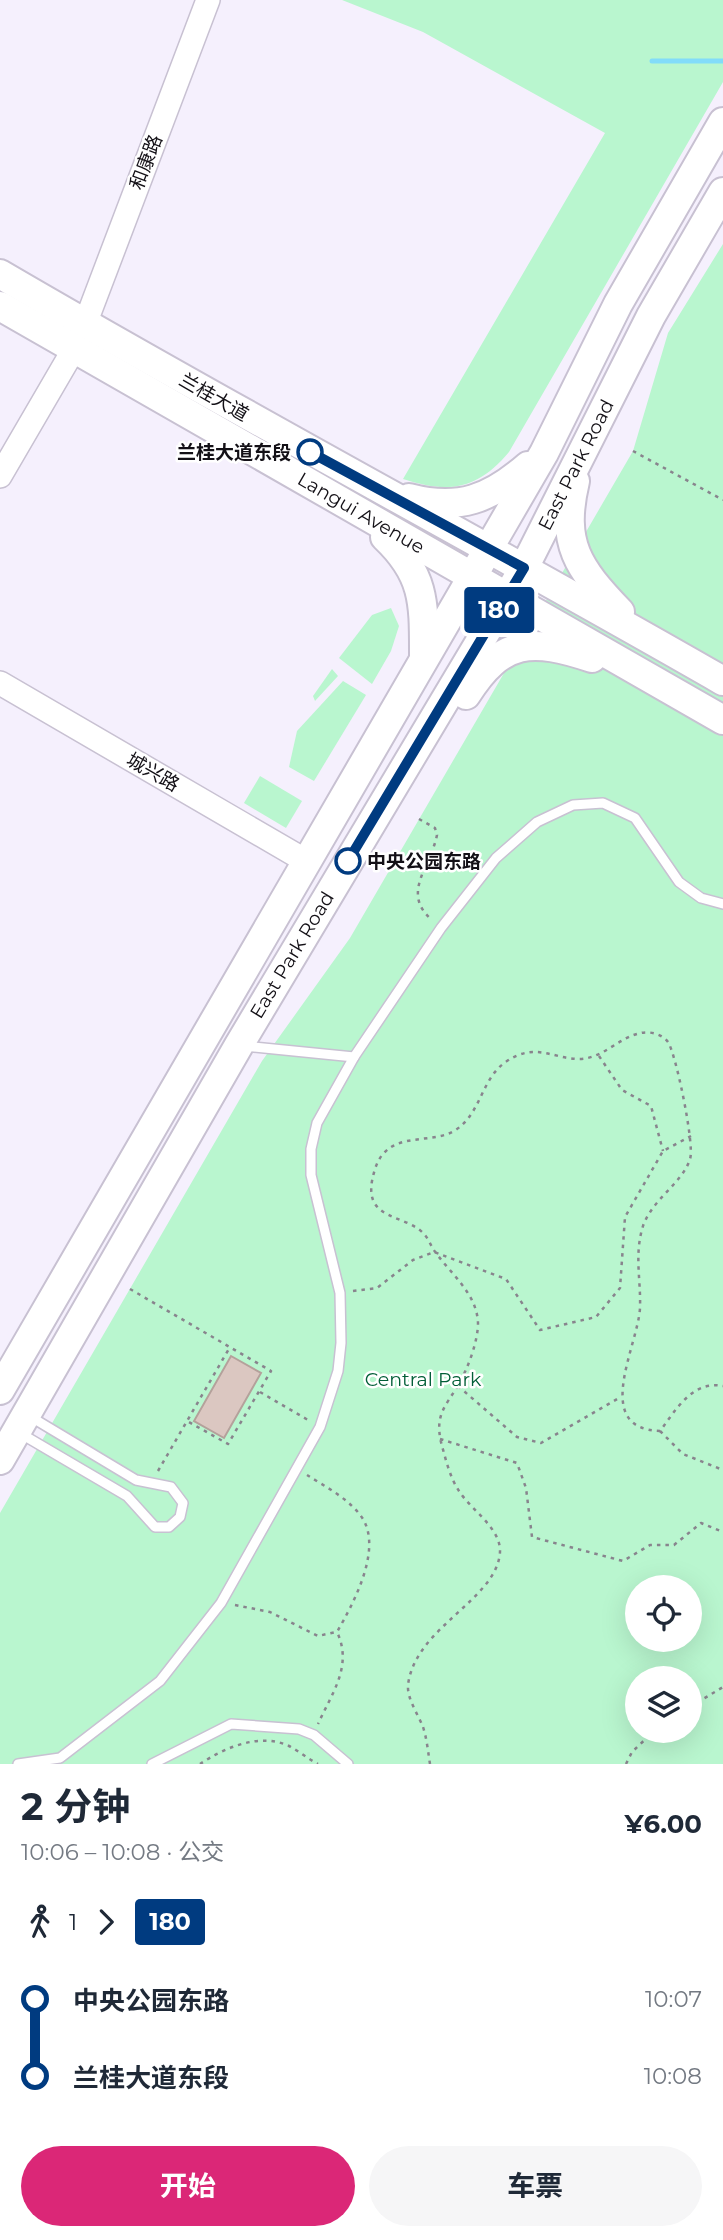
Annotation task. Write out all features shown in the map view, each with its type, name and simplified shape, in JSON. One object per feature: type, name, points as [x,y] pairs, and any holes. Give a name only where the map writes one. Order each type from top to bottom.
[{"type":"main road","name":"East Park Road","points":[[0,1390],[544,453],[618,304],[723,122]]},
{"type":"main road","name":"East Park Road","points":[[0,1460],[239,1045],[524,568],[651,316],[723,192]]},
{"type":"main road","name":"兰桂大道","points":[[0,274],[79,336],[488,548],[723,681]]},
{"type":"main road","name":"Langui Avenue","points":[[0,306],[79,336],[361,513],[723,720]]},
{"type":"main road","points":[[582,452],[572,492],[571,546],[589,579],[641,634]]},
{"type":"main road","points":[[378,490],[433,504],[467,503],[503,487],[544,453]]},
{"type":"main road","points":[[361,513],[406,557],[421,590],[424,657]]},
{"type":"main road","points":[[390,792],[424,762],[483,668],[523,644],[562,648],[650,677]]},
{"type":"street","name":"和康路","points":[[0,476],[79,336],[208,0]]},
{"type":"street","name":"城兴路","points":[[0,684],[306,861]]},
{"type":"lane","points":[[18,1764],[60,1761],[160,1681],[221,1602],[320,1427],[338,1371],[341,1343],[340,1293],[315,1200],[311,1149],[317,1123],[354,1057],[442,928],[496,858],[537,822],[573,805],[603,803],[635,818],[680,882],[701,898],[723,904]]},
{"type":"lane","points":[[239,1045],[354,1057]]},
{"type":"lane","points":[[21,1423],[150,1485],[171,1487],[180,1496],[183,1510],[176,1523],[169,1527],[155,1527],[148,1523],[127,1496],[21,1423]]},
{"type":"lane","points":[[152,1764],[230,1724],[299,1729],[314,1735],[348,1764]]},
{"type":"path","points":[[633,451],[723,500]]},
{"type":"path","points":[[419,819],[435,828],[437,835],[416,892],[417,903],[442,928]]},
{"type":"path","points":[[430,1764],[424,1730],[407,1689],[413,1665],[425,1644],[482,1587],[497,1565],[500,1549],[494,1532],[456,1488],[440,1439],[443,1405],[458,1386],[474,1344],[478,1322],[463,1284],[434,1252],[424,1234],[408,1223],[388,1218],[376,1205],[371,1186],[376,1165],[384,1152],[399,1143],[438,1138],[454,1131],[471,1117],[486,1080],[508,1060],[530,1052],[552,1052],[577,1059],[599,1056],[639,1033],[656,1033],[668,1042],[692,1135],[691,1157],[658,1198],[643,1224],[636,1257],[640,1308],[620,1398],[632,1423],[644,1431],[660,1431],[682,1454],[723,1470]]},
{"type":"path","points":[[599,1056],[622,1090],[651,1106],[663,1151]]},
{"type":"path","points":[[340,1293],[377,1288],[413,1260],[434,1252],[506,1279],[540,1330],[596,1317],[620,1288],[625,1217],[663,1151],[692,1135]]},
{"type":"path","points":[[130,1289],[271,1371],[228,1444],[187,1421]]},
{"type":"path","points":[[150,1485],[230,1347]]},
{"type":"path","points":[[660,1431],[687,1395],[713,1384],[723,1387]]},
{"type":"path","points":[[458,1386],[517,1437],[541,1443],[620,1398]]},
{"type":"path","points":[[259,1391],[320,1427]]},
{"type":"path","points":[[440,1439],[517,1463],[526,1488],[532,1537],[623,1561],[650,1545],[674,1545],[701,1523],[723,1532]]},
{"type":"path","points":[[221,1602],[270,1612],[318,1636],[337,1632],[356,1598],[369,1552],[363,1520],[336,1493],[295,1468]]},
{"type":"path","points":[[314,1735],[342,1670],[345,1649],[337,1632]]},
{"type":"path","points":[[702,1700],[723,1687]]},
{"type":"path","points":[[200,1764],[238,1744],[261,1741],[288,1745],[318,1764]]},
{"type":"path","points":[[626,1764],[641,1743]]},
{"type":"path","points":[[304,1764],[307,1758]]},
{"type":"green space","points":[[342,0],[723,0],[723,82],[509,452],[485,474],[461,485],[434,486],[403,479],[605,133],[423,32]]},
{"type":"green space","name":"Central Park","points":[[723,244],[723,1764],[0,1764],[0,1513],[262,1061],[350,938],[633,451],[668,333]]},
{"type":"green space","points":[[391,608],[399,626],[391,651],[372,684],[339,658],[372,615]]},
{"type":"green space","points":[[332,669],[338,676],[315,701],[313,696]]},
{"type":"green space","points":[[343,681],[366,695],[314,781],[289,767],[297,731]]},
{"type":"green space","points":[[260,776],[302,801],[286,828],[244,803]]},
{"type":"building","points":[[231,1356],[261,1373],[224,1438],[194,1421]]},
{"type":"waterway","points":[[652,61],[723,61]]},
{"type":"bus line","name":"180","points":[[310,452],[524,568],[348,861]]},
{"type":"place","name":"兰桂大道东段","points":[[310,452]]},
{"type":"place","name":"中央公园东路","points":[[348,861]]}]
